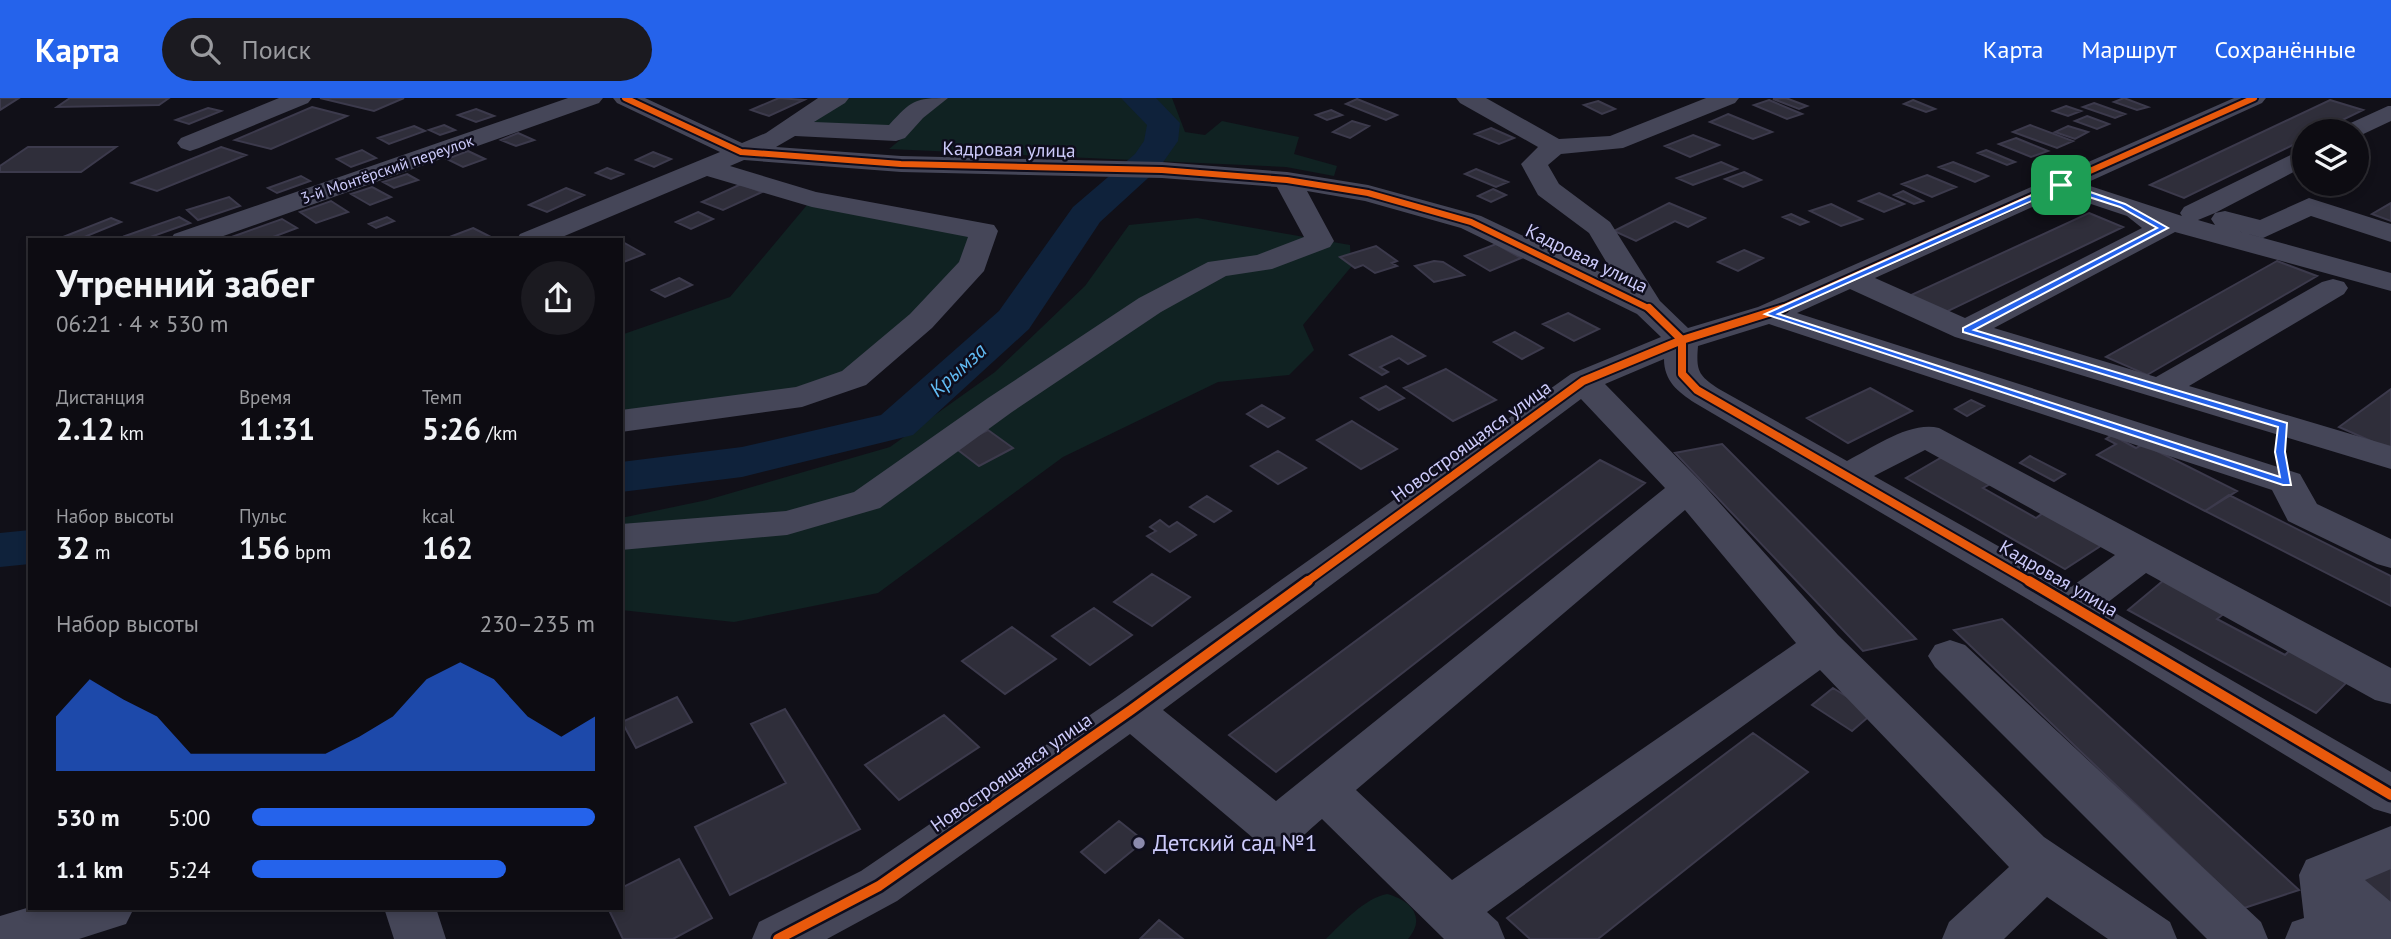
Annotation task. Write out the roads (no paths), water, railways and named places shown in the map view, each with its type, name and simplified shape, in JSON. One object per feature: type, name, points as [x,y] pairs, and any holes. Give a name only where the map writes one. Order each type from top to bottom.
[{"type":"street","points":[[190,143],[300,98]]},
{"type":"street","name":"3-й Монтёрский переулок","points":[[190,238],[591,98]]},
{"type":"street","name":"Кадровая улица","points":[[625,98],[741,152],[901,164],[1162,170],[1287,180],[1368,194],[1471,222],[1648,307],[1682,340],[1680,366],[1685,381],[2391,796]]},
{"type":"street","points":[[535,238],[775,138],[837,98]]},
{"type":"street","points":[[790,128],[896,132],[914,113],[936,98]]},
{"type":"street","points":[[1468,98],[1534,133],[1554,147]]},
{"type":"street","points":[[1648,307],[1600,228],[1548,189],[1534,164],[1554,147],[1614,143],[1727,98]]},
{"type":"street","name":"Новостроящаяся улица","points":[[778,939],[879,886],[1130,710],[1583,382],[1682,340],[1769,314],[2254,98]]},
{"type":"street","points":[[2369,123],[2388,113]]},
{"type":"street","points":[[2194,213],[2292,163]]},
{"type":"street","points":[[623,421],[802,397],[854,378],[921,321],[973,265],[984,231],[812,199],[705,167]]},
{"type":"street","points":[[623,537],[786,523],[867,500],[1000,405],[1150,305],[1219,268],[1262,262],[1320,241],[1287,180]]},
{"type":"street","points":[[2061,185],[2131,208],[2391,282]]},
{"type":"street","points":[[2131,208],[2194,213],[2263,229],[2309,206],[2391,233]]},
{"type":"street","points":[[1966,330],[2163,228],[2131,208]]},
{"type":"street","points":[[1850,278],[1966,330],[2391,458]]},
{"type":"street","points":[[2161,388],[2333,288]]},
{"type":"street","points":[[1769,314],[2287,482]]},
{"type":"street","points":[[1583,382],[1687,489],[1823,646],[2044,867],[2151,939]]},
{"type":"street","points":[[2284,425],[2280,452],[2287,482],[2302,512],[2391,555]]},
{"type":"street","points":[[1847,475],[1926,436],[2391,688]]},
{"type":"street","points":[[1130,710],[1276,829],[1687,489]]},
{"type":"street","points":[[2073,607],[2144,554]]},
{"type":"street","points":[[1324,790],[1464,924],[1823,646]]},
{"type":"street","points":[[1950,656],[2242,939]]},
{"type":"street","points":[[2324,875],[2391,847]]},
{"type":"street","points":[[1968,939],[2044,867]]},
{"type":"street","points":[[2324,875],[2391,934]]},
{"type":"street","points":[[2311,939],[2333,934],[2324,875]]},
{"type":"street","points":[[0,939],[101,910]]},
{"type":"street","points":[[411,910],[420,939]]},
{"type":"waterway","name":"Крымза","points":[[623,477],[742,462],[897,425],[1014,320],[1086,215],[1147,161],[1161,141],[1164,123],[1137,98]]},
{"type":"waterway","name":"Крымза","points":[[0,550],[28,547]]},
{"type":"place","name":"Детский сад №1","points":[[1139,843]]}]
